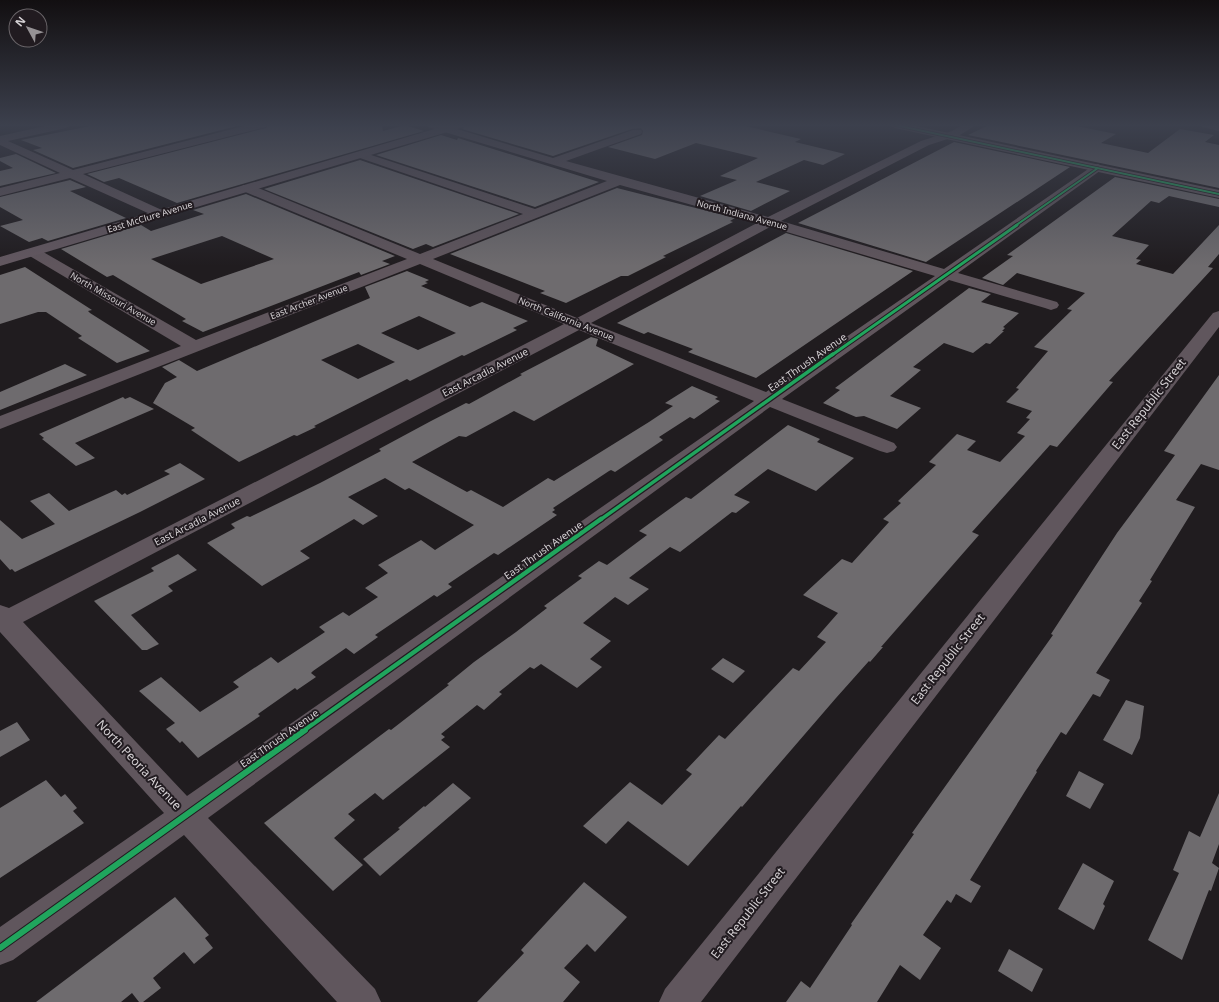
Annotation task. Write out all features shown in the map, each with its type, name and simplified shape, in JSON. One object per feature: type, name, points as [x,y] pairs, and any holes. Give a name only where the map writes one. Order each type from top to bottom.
[{"type":"street","points":[[68,172],[159,214]]},
{"type":"street","points":[[0,192],[82,172]]},
{"type":"street","name":"East McClure Avenue","points":[[0,262],[303,172]]},
{"type":"street","points":[[411,172],[537,214]]},
{"type":"street","name":"North Indiana Avenue","points":[[589,172],[1051,304]]},
{"type":"street","name":"East Arcadia Avenue","points":[[2,619],[578,324],[769,222],[868,172]]},
{"type":"street","name":"East Thrush Avenue","points":[[0,948],[769,399],[1093,172]]},
{"type":"street","points":[[1115,172],[1219,194]]},
{"type":"street","name":"East Archer Avenue","points":[[0,423],[193,346],[422,259],[619,181]]},
{"type":"street","name":"North California Avenue","points":[[247,188],[578,324],[887,447]]},
{"type":"street","name":"North Missouri Avenue","points":[[33,252],[193,346]]},
{"type":"street","name":"East Republic Street","points":[[678,1002],[1219,316]]},
{"type":"street","name":"North Peoria Avenue","points":[[2,619],[362,1002]]},
{"type":"building","points":[[0,172],[56,173],[0,186]]},
{"type":"building","points":[[96,172],[284,172],[177,203],[119,178],[104,182],[87,174]]},
{"type":"building","points":[[321,172],[395,172],[519,214],[433,247],[426,244],[413,249],[264,189]]},
{"type":"building","points":[[427,172],[566,172],[599,182],[535,207]]},
{"type":"building","points":[[729,172],[778,172],[756,182],[790,191],[751,211],[700,196],[737,180],[720,176]]},
{"type":"building","points":[[897,172],[1063,172],[926,262],[798,223]]},
{"type":"building","points":[[1142,172],[1219,172],[1219,188]]},
{"type":"building","points":[[1115,177],[1219,199],[1219,207],[1169,196],[1159,203],[1151,201],[1112,236],[1149,245],[1136,259],[1141,260],[1136,264],[1173,274],[1219,225],[1219,254],[1208,267],[1213,268],[1109,381],[1113,382],[1057,447],[1050,445],[972,532],[979,535],[881,647],[883,647],[870,662],[869,661],[742,807],[741,806],[688,866],[628,821],[606,844],[583,826],[630,782],[662,805],[692,774],[686,770],[719,735],[725,739],[793,668],[799,671],[826,642],[817,637],[838,613],[803,595],[842,559],[852,563],[889,522],[883,519],[901,503],[898,501],[936,465],[929,462],[957,434],[976,441],[967,450],[1000,462],[1025,436],[1017,433],[1030,419],[1026,418],[1032,411],[1006,402],[1019,389],[1016,388],[1048,351],[1034,347],[1072,310],[1067,309],[1085,293],[1017,273],[1003,285],[982,278],[1013,256],[1007,255]]},
{"type":"building","points":[[70,180],[86,187],[70,191],[126,218],[48,241],[42,238],[29,242],[0,226],[23,220],[0,207],[0,197]]},
{"type":"building","points":[[617,188],[735,218],[730,221],[733,222],[663,256],[666,257],[628,276],[621,276],[566,303],[540,293],[545,291],[450,254]]},
{"type":"building","points":[[246,194],[395,256],[382,261],[390,264],[361,275],[359,272],[203,332],[182,321],[186,319],[113,275],[107,277],[61,249],[141,225],[151,231],[204,214],[193,210]],"holes":[[[222,236],[274,259],[201,284],[151,259]]]},
{"type":"building","points":[[786,233],[913,271],[756,378],[688,352],[693,349],[648,332],[644,334],[617,323]]},
{"type":"building","points":[[25,267],[92,310],[88,311],[90,313],[150,351],[117,363],[78,338],[82,336],[46,312],[38,312],[0,324],[0,275]]},
{"type":"building","points":[[407,271],[429,280],[425,282],[428,283],[421,286],[470,307],[482,302],[528,321],[513,328],[517,330],[464,356],[462,355],[410,381],[407,379],[314,426],[316,427],[297,436],[294,435],[239,462],[191,430],[195,428],[153,403],[165,383],[177,377],[162,367],[179,360],[197,371],[370,298],[365,287]],"holes":[[[419,316],[456,333],[418,350],[381,333]],[[358,344],[395,362],[358,379],[321,360]]]},
{"type":"building","points":[[969,288],[991,294],[981,302],[1019,313],[1003,327],[1005,328],[1002,331],[1004,331],[990,344],[986,343],[973,353],[944,343],[913,367],[921,370],[890,396],[921,408],[897,429],[864,416],[856,417],[823,403],[840,390],[835,388]]},
{"type":"building","points":[[591,337],[598,339],[596,346],[634,364],[534,421],[514,411],[466,437],[459,436],[412,462],[467,492],[471,490],[503,507],[548,478],[554,481],[649,422],[673,406],[665,403],[692,386],[718,397],[715,399],[720,401],[694,419],[690,417],[659,437],[663,440],[615,472],[611,470],[609,471],[553,508],[555,510],[552,512],[557,515],[498,555],[494,553],[448,584],[452,587],[437,597],[434,595],[375,635],[378,637],[354,654],[346,648],[311,673],[316,677],[297,690],[295,688],[258,714],[260,716],[198,758],[182,741],[180,743],[166,729],[175,723],[139,691],[161,677],[200,712],[239,687],[233,682],[271,657],[278,663],[325,632],[319,627],[343,612],[349,616],[378,597],[365,588],[388,573],[378,565],[421,540],[435,550],[474,525],[409,488],[405,490],[385,478],[348,497],[378,516],[363,525],[354,519],[300,551],[310,558],[262,586],[207,543],[235,528],[231,524],[247,516],[250,517],[320,483],[381,451],[379,449],[466,403],[469,404],[522,375],[520,374]]},
{"type":"building","points":[[65,364],[87,375],[0,410],[0,392]]},
{"type":"building","points":[[1219,375],[1219,470],[1201,464],[1176,500],[1195,507],[1150,580],[1152,581],[1139,601],[1142,603],[1096,673],[1110,680],[1100,697],[1093,694],[1066,735],[1061,732],[1036,771],[1037,772],[970,880],[981,886],[971,903],[956,894],[951,903],[947,900],[923,935],[941,948],[920,980],[900,965],[877,1002],[786,1002],[801,981],[810,988],[852,925],[851,924],[914,834],[912,833],[1053,635],[1051,634],[1117,533],[1175,455],[1164,451]]},
{"type":"building","points":[[123,397],[125,399],[130,397],[154,409],[75,443],[95,458],[76,466],[42,439],[44,438],[39,434]]},
{"type":"building","points":[[788,425],[820,439],[817,442],[854,458],[816,491],[768,469],[734,495],[750,502],[736,513],[732,512],[680,552],[670,547],[629,578],[649,589],[628,605],[615,597],[583,623],[611,641],[590,659],[602,667],[577,688],[541,664],[534,669],[530,667],[499,692],[502,694],[484,710],[477,705],[441,734],[445,737],[441,740],[450,747],[383,800],[375,793],[348,814],[355,820],[334,838],[363,865],[333,891],[264,823],[389,729],[391,730],[449,685],[447,684],[474,662],[547,608],[544,606],[582,578],[578,576],[599,561],[607,565],[647,535],[639,531],[686,497],[691,499]]},
{"type":"building","points":[[180,463],[205,479],[15,572],[12,569],[10,570],[0,559],[0,520],[22,539],[55,524],[30,501],[49,493],[69,511],[116,490],[122,495],[125,493],[127,495],[170,474],[164,471]]},
{"type":"building","points":[[178,554],[197,570],[168,586],[173,591],[131,615],[159,644],[147,650],[142,650],[94,601],[154,571],[151,568]]},
{"type":"building","points":[[723,658],[745,671],[733,683],[711,669]]},
{"type":"building","points":[[1126,700],[1144,706],[1140,738],[1132,755],[1103,740]]},
{"type":"building","points":[[17,722],[30,740],[0,757],[0,731]]},
{"type":"building","points":[[1079,771],[1104,784],[1090,809],[1066,796]]},
{"type":"building","points":[[46,780],[61,797],[65,794],[77,808],[73,811],[84,823],[0,878],[0,808]]},
{"type":"building","points":[[453,783],[471,798],[380,876],[363,859]]},
{"type":"building","points":[[1219,793],[1219,844],[1212,863],[1219,868],[1182,960],[1148,940],[1179,873],[1173,870],[1189,831],[1200,837]]},
{"type":"building","points":[[1083,863],[1114,881],[1103,904],[1105,906],[1094,930],[1058,909]]},
{"type":"building","points":[[584,882],[627,917],[595,952],[587,944],[564,968],[580,982],[563,1002],[477,1002],[524,953],[521,950]]},
{"type":"building","points":[[175,897],[209,935],[205,938],[213,948],[194,964],[184,952],[153,978],[161,988],[143,1002],[139,1002],[132,993],[121,1002],[36,1002]]},
{"type":"building","points":[[1009,949],[1043,969],[1032,992],[998,971]]},
{"type":"cycle path","points":[[0,948],[769,399],[1093,172]]},
{"type":"cycle path","points":[[1115,172],[1219,194]]}]
